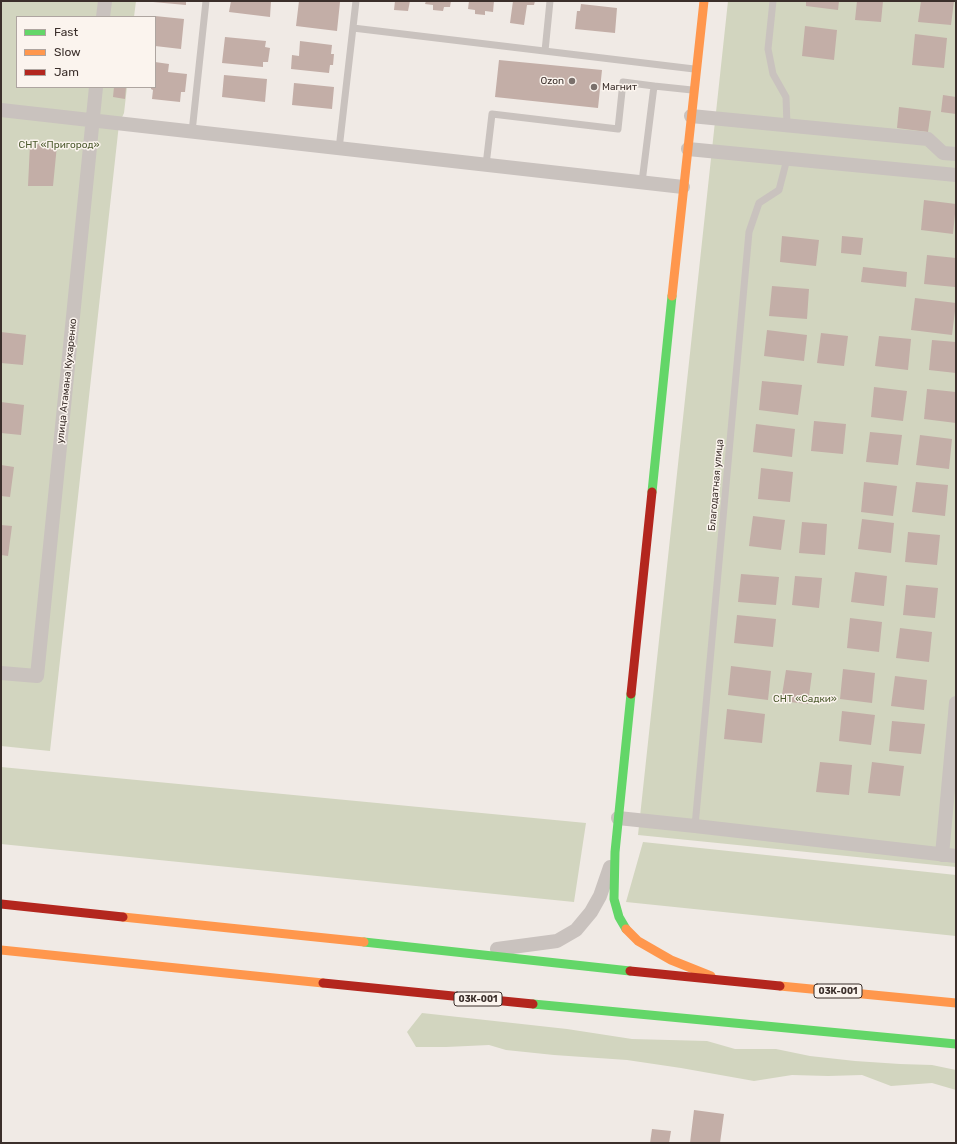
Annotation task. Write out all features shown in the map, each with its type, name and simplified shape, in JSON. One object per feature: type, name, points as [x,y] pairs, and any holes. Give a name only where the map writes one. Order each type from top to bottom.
[{"type":"main road","points":[[704,1],[683,187],[618,818],[615,852],[614,899],[619,917],[628,932],[638,941],[672,960],[720,980]]},
{"type":"main road","name":"03К-001","points":[[1,904],[720,980],[956,1002]]},
{"type":"main road","name":"03К-001","points":[[1,950],[608,1012],[956,1044]]},
{"type":"street","points":[[103,16],[104,1]]},
{"type":"street","name":"улица Атамана Кухаренко","points":[[1,673],[37,676],[96,88]]},
{"type":"street","points":[[1,110],[683,187]]},
{"type":"street","points":[[691,116],[928,140],[943,153],[956,154]]},
{"type":"street","points":[[688,149],[956,175]]},
{"type":"street","points":[[942,855],[956,703]]},
{"type":"street","points":[[618,818],[956,856]]},
{"type":"street","points":[[465,953],[532,946],[557,941],[576,930],[591,912],[600,896],[615,852]]},
{"type":"lane","points":[[192,132],[206,1]]},
{"type":"lane","points":[[339,149],[356,1]]},
{"type":"lane","points":[[546,51],[550,1]]},
{"type":"lane","points":[[773,1],[768,49],[773,74],[786,97],[787,125]]},
{"type":"lane","points":[[353,28],[696,69]]},
{"type":"lane","points":[[486,165],[492,114],[618,129],[624,82],[694,90]]},
{"type":"lane","points":[[642,182],[654,86]]},
{"type":"lane","name":"Благодатная улица","points":[[695,826],[749,232],[759,203],[779,190],[787,159]]},
{"type":"green space","name":"СНТ «Пригород»","points":[[1,1],[136,1],[134,16],[16,16],[16,88],[127,88],[124,113],[119,124],[50,751],[1,746]]},
{"type":"green space","name":"СНТ «Садки»","points":[[728,1],[956,1],[956,867],[638,835]]},
{"type":"green space","points":[[1,767],[586,823],[574,902],[1,844]]},
{"type":"green space","points":[[643,842],[956,875],[956,936],[626,902]]},
{"type":"green space","points":[[422,1013],[567,1029],[632,1039],[707,1041],[735,1049],[776,1049],[810,1056],[855,1061],[932,1065],[956,1070],[956,1090],[932,1083],[891,1086],[862,1075],[792,1075],[754,1081],[627,1060],[506,1050],[489,1045],[416,1047],[407,1032]]},
{"type":"building","points":[[186,1],[186,5],[153,2]]},
{"type":"building","points":[[231,1],[271,1],[270,17],[229,12]]},
{"type":"building","points":[[299,1],[340,2],[337,31],[296,26]]},
{"type":"building","points":[[395,1],[410,1],[408,11],[394,10]]},
{"type":"building","points":[[426,1],[451,1],[450,7],[444,7],[443,11],[433,10],[433,5],[425,4]]},
{"type":"building","points":[[469,1],[494,1],[493,12],[485,11],[485,15],[475,14],[475,10],[468,9]]},
{"type":"building","points":[[513,1],[535,1],[534,5],[527,5],[524,25],[510,23]]},
{"type":"building","points":[[806,1],[839,1],[838,10],[806,6]]},
{"type":"building","points":[[857,1],[883,1],[881,22],[855,20]]},
{"type":"building","points":[[921,1],[954,1],[951,25],[918,22]]},
{"type":"building","points":[[581,4],[617,8],[615,33],[575,29],[577,11],[580,11]]},
{"type":"building","points":[[156,16],[184,19],[181,49],[156,46]]},
{"type":"building","points":[[805,26],[837,30],[834,60],[802,56]]},
{"type":"building","points":[[915,34],[947,38],[944,68],[912,65]]},
{"type":"building","points":[[225,37],[266,41],[265,47],[270,48],[268,62],[263,62],[263,67],[222,63]]},
{"type":"building","points":[[300,41],[332,45],[331,54],[334,54],[333,65],[330,65],[329,73],[291,69],[292,55],[299,56]]},
{"type":"building","points":[[499,60],[602,70],[598,108],[495,97]]},
{"type":"building","points":[[156,62],[169,64],[168,72],[187,74],[185,92],[181,92],[180,102],[152,99],[153,90],[151,89],[156,88]]},
{"type":"building","points":[[224,75],[267,79],[265,102],[222,97]]},
{"type":"building","points":[[294,83],[334,87],[332,109],[292,105]]},
{"type":"building","points":[[114,88],[126,88],[125,99],[113,97]]},
{"type":"building","points":[[943,95],[956,97],[956,114],[941,112]]},
{"type":"building","points":[[899,107],[931,111],[928,132],[897,128]]},
{"type":"building","points":[[30,144],[57,145],[53,186],[28,186]]},
{"type":"building","points":[[924,200],[956,204],[953,234],[921,230]]},
{"type":"building","points":[[782,236],[819,240],[816,266],[780,262]]},
{"type":"building","points":[[842,236],[863,238],[861,255],[841,253]]},
{"type":"building","points":[[927,255],[956,258],[955,287],[924,284]]},
{"type":"building","points":[[863,267],[907,272],[906,287],[861,282]]},
{"type":"building","points":[[772,286],[809,289],[807,319],[769,316]]},
{"type":"building","points":[[915,298],[956,303],[952,335],[911,330]]},
{"type":"building","points":[[767,330],[807,335],[804,361],[764,356]]},
{"type":"building","points":[[1,332],[26,335],[23,365],[1,363]]},
{"type":"building","points":[[821,333],[848,336],[844,366],[817,363]]},
{"type":"building","points":[[879,336],[911,339],[908,370],[875,366]]},
{"type":"building","points":[[932,340],[956,342],[956,373],[929,370]]},
{"type":"building","points":[[762,381],[802,385],[798,415],[759,410]]},
{"type":"building","points":[[874,387],[907,391],[903,421],[871,417]]},
{"type":"building","points":[[927,389],[956,392],[956,423],[924,419]]},
{"type":"building","points":[[1,402],[24,405],[21,435],[1,433]]},
{"type":"building","points":[[814,421],[846,424],[843,454],[811,451]]},
{"type":"building","points":[[756,424],[795,429],[792,457],[753,452]]},
{"type":"building","points":[[870,432],[902,435],[898,465],[866,462]]},
{"type":"building","points":[[920,435],[952,439],[949,469],[916,465]]},
{"type":"building","points":[[1,465],[14,467],[10,497],[1,496]]},
{"type":"building","points":[[761,468],[793,472],[790,502],[758,499]]},
{"type":"building","points":[[864,482],[897,486],[893,516],[861,512]]},
{"type":"building","points":[[916,482],[948,485],[945,516],[912,512]]},
{"type":"building","points":[[753,516],[785,520],[781,550],[749,546]]},
{"type":"building","points":[[862,519],[894,523],[891,553],[858,549]]},
{"type":"building","points":[[802,522],[827,524],[825,555],[799,553]]},
{"type":"building","points":[[1,525],[12,526],[8,556],[1,555]]},
{"type":"building","points":[[908,532],[940,535],[937,565],[905,562]]},
{"type":"building","points":[[855,572],[887,576],[884,606],[851,602]]},
{"type":"building","points":[[741,574],[779,577],[776,605],[738,602]]},
{"type":"building","points":[[795,576],[822,578],[819,608],[792,605]]},
{"type":"building","points":[[906,585],[938,588],[935,618],[903,615]]},
{"type":"building","points":[[737,615],[776,619],[773,647],[734,643]]},
{"type":"building","points":[[850,618],[882,622],[879,652],[847,648]]},
{"type":"building","points":[[900,628],[932,632],[929,662],[896,658]]},
{"type":"building","points":[[731,666],[771,671],[768,700],[728,695]]},
{"type":"building","points":[[843,669],[875,673],[872,703],[840,699]]},
{"type":"building","points":[[786,670],[812,673],[808,704],[781,701]]},
{"type":"building","points":[[895,676],[927,680],[924,710],[891,706]]},
{"type":"building","points":[[727,709],[765,714],[762,743],[724,739]]},
{"type":"building","points":[[842,711],[875,715],[871,745],[839,741]]},
{"type":"building","points":[[892,721],[925,724],[921,754],[889,751]]},
{"type":"building","points":[[820,762],[852,765],[849,795],[816,792]]},
{"type":"building","points":[[872,762],[904,766],[900,796],[868,793]]},
{"type":"building","points":[[694,1110],[724,1114],[720,1143],[690,1143]]},
{"type":"building","points":[[652,1129],[671,1131],[669,1143],[650,1143]]},
{"type":"traffic: fast","points":[[652,492],[672,296]]},
{"type":"traffic: fast","points":[[626,929],[619,917],[614,899],[615,852],[631,694]]},
{"type":"traffic: fast","points":[[364,942],[630,971]]},
{"type":"traffic: fast","points":[[533,1004],[956,1044]]},
{"type":"traffic: slow","points":[[672,296],[704,1]]},
{"type":"traffic: slow","points":[[123,917],[364,942]]},
{"type":"traffic: slow","points":[[626,929],[638,941],[671,960],[711,976]]},
{"type":"traffic: slow","points":[[1,950],[323,983]]},
{"type":"traffic: slow","points":[[780,986],[956,1003]]},
{"type":"traffic: jam","points":[[631,694],[652,492]]},
{"type":"traffic: jam","points":[[1,904],[123,917]]},
{"type":"traffic: jam","points":[[630,971],[780,986]]},
{"type":"traffic: jam","points":[[323,983],[533,1004]]},
{"type":"place","name":"Ozon","points":[[572,81]]},
{"type":"place","name":"Магнит","points":[[594,87]]}]
